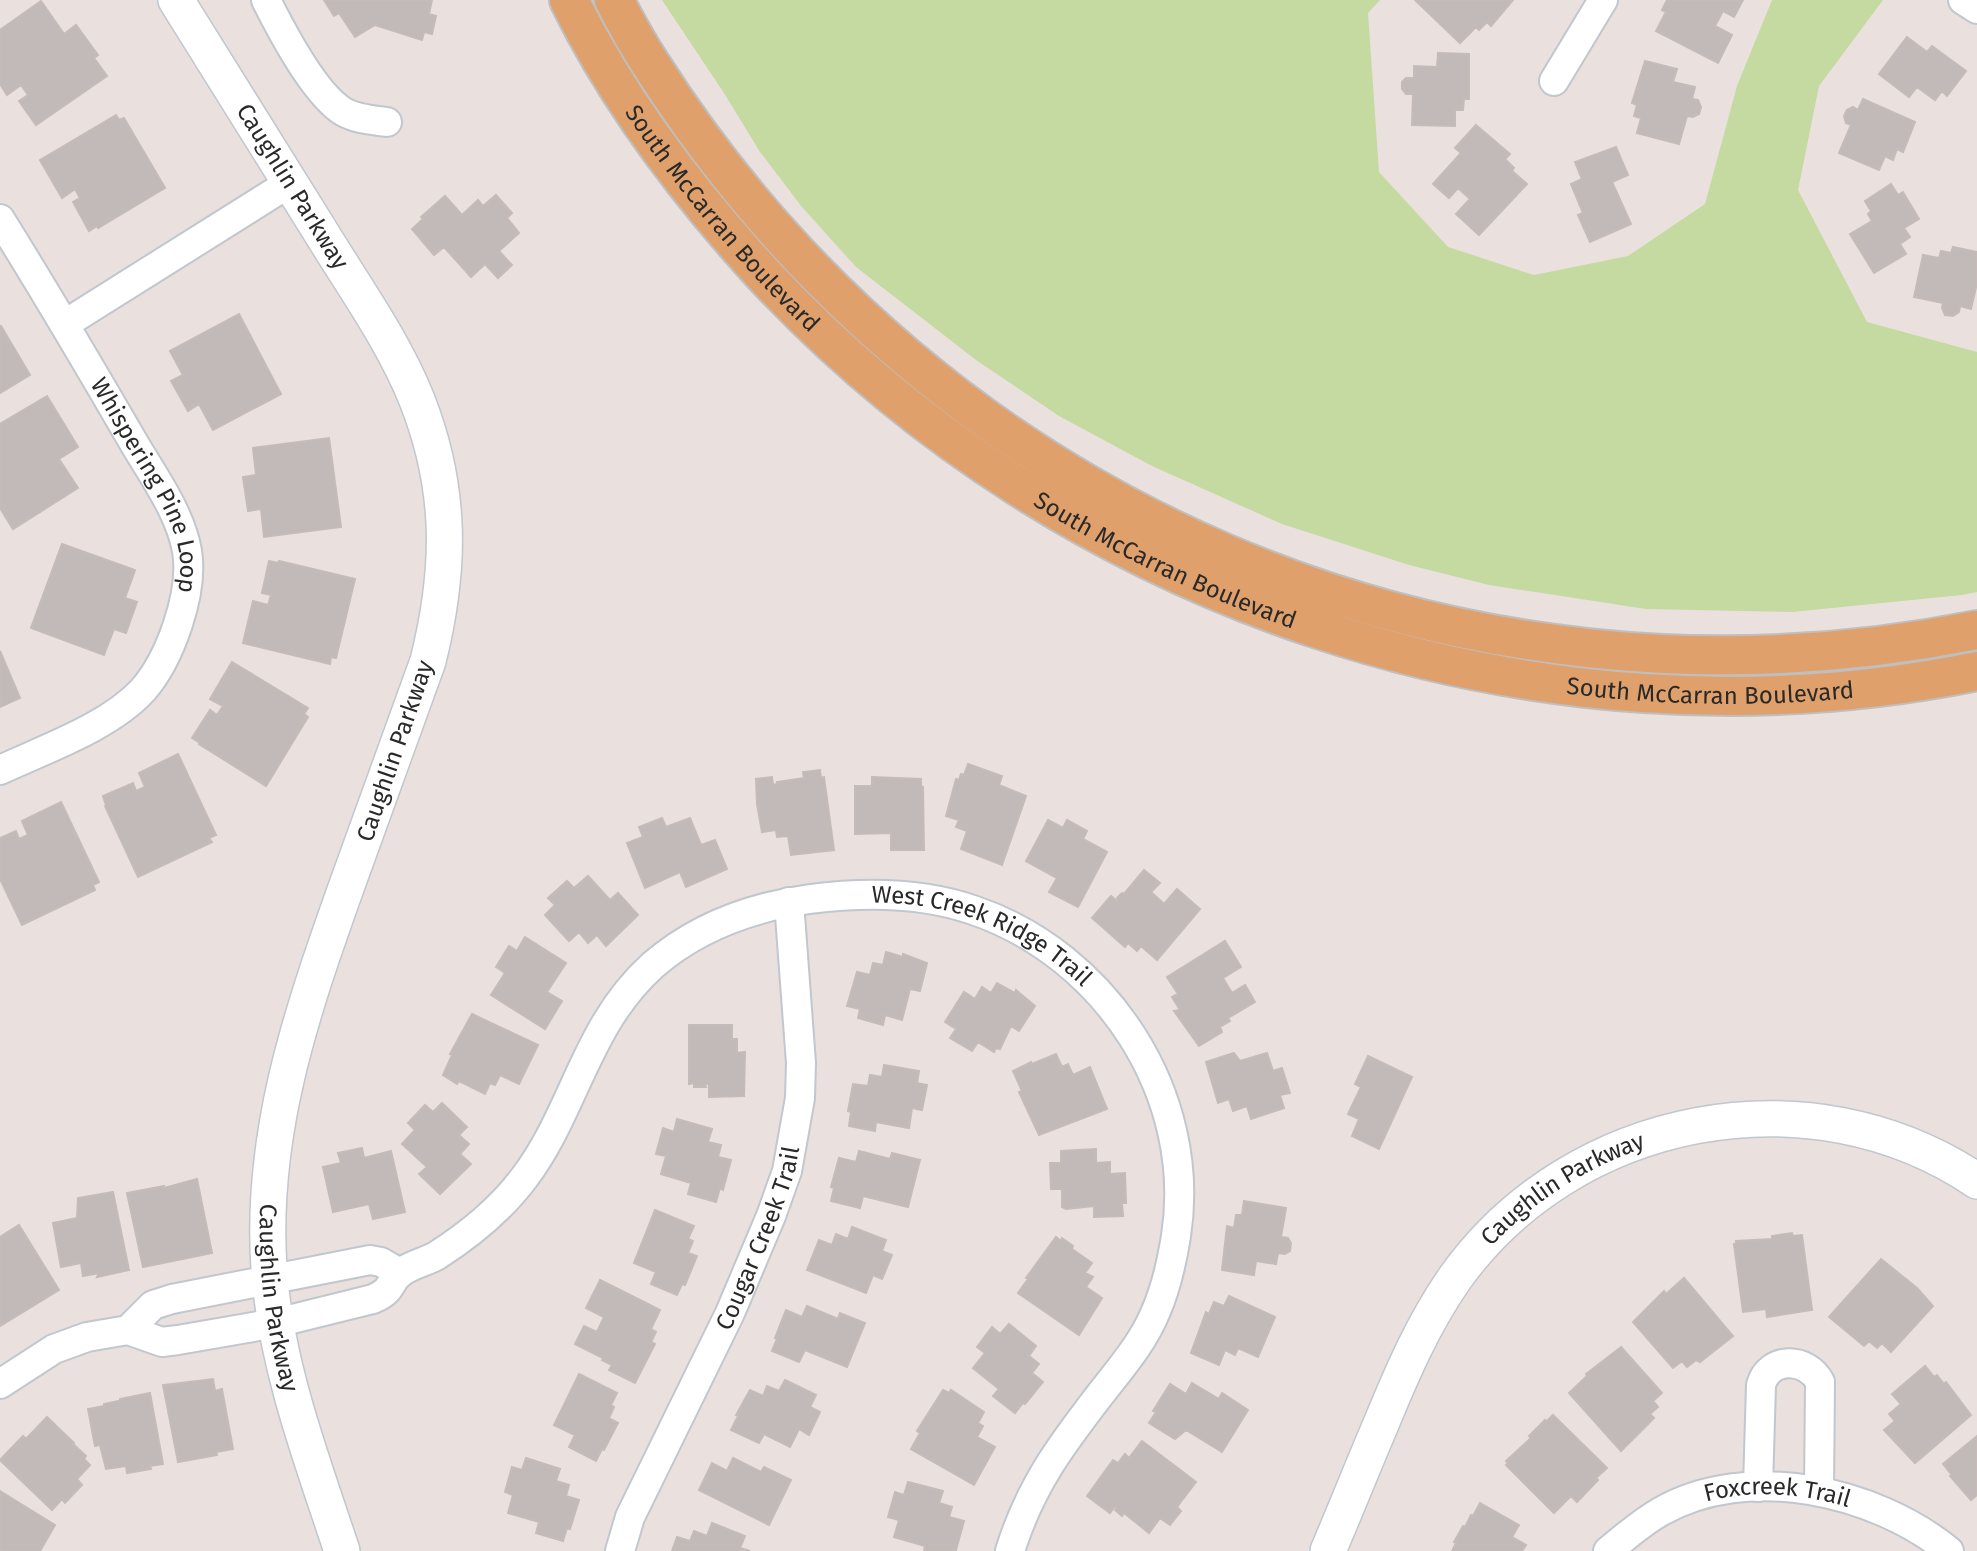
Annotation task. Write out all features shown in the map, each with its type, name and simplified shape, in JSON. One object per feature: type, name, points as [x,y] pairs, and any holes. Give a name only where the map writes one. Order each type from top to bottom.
[{"type":"main road","name":"South McCarran Boulevard","points":[[569,0],[584,31],[619,88],[672,166],[727,234],[798,312],[873,381],[952,442],[1042,502],[1130,551],[1218,593],[1312,628],[1406,656],[1513,678],[1600,689],[1685,695],[1767,695],[1868,687],[1977,671]]},
{"type":"main road","name":"South McCarran Boulevard","points":[[614,0],[649,63],[718,161],[790,246],[854,311],[935,381],[1008,436],[1122,506],[1184,536],[1294,582],[1347,599],[1448,626],[1551,645],[1648,653],[1734,656],[1843,650],[1977,629]]},
{"type":"street","name":"Caughlin Parkway","points":[[176,0],[370,312],[417,399],[439,476],[444,517],[445,565],[438,622],[428,661],[316,974],[291,1053],[273,1146],[269,1225],[270,1280],[276,1322],[295,1408],[342,1551]]},
{"type":"street","points":[[266,0],[291,48],[335,105],[351,115],[387,122]]},
{"type":"street","points":[[1554,81],[1603,0]]},
{"type":"street","points":[[1963,0],[1977,9]]},
{"type":"street","points":[[65,324],[291,182]]},
{"type":"street","name":"Whispering Pine Loop","points":[[0,219],[65,324],[177,522],[187,554],[185,592],[172,638],[155,673],[141,692],[102,721],[0,770]]},
{"type":"street","name":"West Creek Ridge Trail","points":[[128,1329],[162,1342],[276,1322],[373,1299],[386,1293],[400,1273],[439,1253],[479,1225],[504,1202],[526,1176],[544,1148],[597,1038],[629,991],[653,966],[709,927],[739,915],[789,902],[831,896],[876,894],[926,898],[973,909],[1011,925],[1052,950],[1090,981],[1121,1018],[1147,1058],[1164,1100],[1173,1137],[1180,1189],[1177,1234],[1169,1274],[1156,1312],[1139,1344],[1045,1471],[1023,1510],[1010,1551]]},
{"type":"street","name":"Cougar Creek Trail","points":[[620,1551],[630,1517],[754,1261],[787,1171],[800,1098],[801,1063],[789,902]]},
{"type":"street","name":"Caughlin Parkway","points":[[1328,1551],[1406,1365],[1440,1300],[1474,1253],[1496,1230],[1518,1210],[1571,1171],[1635,1142],[1684,1128],[1729,1120],[1771,1118],[1814,1121],[1894,1141],[1931,1155],[1977,1181]]},
{"type":"street","points":[[0,1384],[54,1349],[128,1329],[153,1305],[172,1298],[370,1260],[381,1262],[400,1273]]},
{"type":"street","points":[[1758,1487],[1761,1385],[1770,1368],[1783,1363],[1807,1367],[1816,1374],[1820,1382],[1819,1490]]},
{"type":"street","name":"Foxcreek Trail","points":[[1608,1551],[1631,1531],[1662,1511],[1698,1496],[1758,1487],[1790,1487],[1819,1490],[1865,1504],[1905,1522],[1949,1551]]},
{"type":"green space","points":[[662,0],[1380,0],[1368,13],[1379,172],[1448,247],[1534,275],[1628,256],[1705,204],[1737,86],[1772,0],[1883,0],[1819,86],[1798,190],[1867,322],[1977,352],[1977,592],[1792,612],[1646,609],[1489,585],[1409,565],[1282,524],[1152,466],[1059,416],[976,360],[856,267],[802,207],[760,152]]},
{"type":"building","points":[[324,0],[432,0],[429,14],[436,16],[432,34],[424,32],[422,40],[375,25],[355,37],[339,13],[334,16]]},
{"type":"building","points":[[1415,0],[1513,0],[1491,26],[1487,22],[1479,30],[1476,27],[1460,43]]},
{"type":"building","points":[[1667,0],[1743,0],[1734,17],[1723,11],[1715,26],[1732,35],[1718,63],[1656,31],[1666,12],[1662,10]]},
{"type":"building","points":[[41,1],[64,34],[76,25],[98,55],[94,58],[107,76],[36,125],[19,101],[28,95],[21,85],[7,95],[0,84],[0,30]]},
{"type":"building","points":[[1907,37],[1927,52],[1932,46],[1966,71],[1947,96],[1942,91],[1935,100],[1917,87],[1909,97],[1879,74]]},
{"type":"building","points":[[1438,53],[1469,54],[1469,99],[1464,99],[1463,110],[1455,110],[1455,126],[1412,125],[1413,94],[1406,94],[1402,89],[1402,82],[1406,78],[1414,78],[1414,66],[1437,67]]},
{"type":"building","points":[[1645,61],[1677,69],[1673,82],[1695,87],[1692,99],[1698,100],[1701,107],[1699,114],[1687,116],[1679,144],[1637,133],[1641,118],[1634,116],[1637,105],[1632,103]]},
{"type":"building","points":[[1863,99],[1915,122],[1903,152],[1897,149],[1893,160],[1885,156],[1879,170],[1839,153],[1851,125],[1846,123],[1844,116],[1847,110],[1853,107],[1858,110]]},
{"type":"building","points":[[116,115],[119,120],[124,118],[165,188],[89,231],[73,202],[80,198],[75,189],[62,198],[40,160]]},
{"type":"building","points":[[1476,125],[1510,154],[1505,159],[1514,168],[1512,171],[1527,184],[1479,235],[1456,214],[1470,199],[1458,188],[1449,198],[1433,184],[1461,153],[1455,148]]},
{"type":"building","points":[[1616,147],[1628,175],[1612,182],[1631,224],[1590,242],[1578,215],[1583,213],[1571,184],[1582,179],[1575,162]]},
{"type":"building","points":[[1891,184],[1898,195],[1903,192],[1919,219],[1904,228],[1910,237],[1900,244],[1906,254],[1874,273],[1850,234],[1872,221],[1868,214],[1871,211],[1865,201]]},
{"type":"building","points":[[496,195],[512,213],[507,218],[519,233],[499,251],[512,265],[498,278],[485,264],[471,277],[444,247],[434,255],[412,229],[423,219],[421,217],[445,196],[462,215],[478,200],[483,206]]},
{"type":"building","points":[[1953,247],[1977,252],[1977,283],[1971,309],[1960,306],[1959,312],[1953,316],[1945,315],[1943,303],[1914,297],[1923,255],[1939,258],[1941,251],[1951,253]]},
{"type":"building","points":[[239,314],[281,394],[213,430],[199,404],[188,411],[171,381],[183,375],[170,351]]},
{"type":"building","points":[[0,327],[30,375],[0,393]]},
{"type":"building","points":[[47,396],[78,447],[59,459],[78,488],[13,529],[0,508],[0,424]]},
{"type":"building","points":[[329,438],[341,527],[264,537],[261,509],[248,511],[243,477],[256,475],[253,448]]},
{"type":"building","points":[[62,544],[135,570],[125,598],[137,602],[126,633],[114,629],[104,655],[31,628]]},
{"type":"building","points":[[269,561],[355,579],[336,658],[331,657],[330,664],[243,643],[253,601],[268,605],[271,595],[262,593]]},
{"type":"building","points":[[0,651],[20,698],[0,707]]},
{"type":"building","points":[[232,662],[308,708],[304,714],[308,717],[266,786],[192,738],[210,710],[217,715],[223,706],[210,699]]},
{"type":"building","points":[[178,754],[216,835],[209,838],[212,842],[138,877],[105,806],[103,796],[133,783],[136,791],[145,787],[139,773]]},
{"type":"building","points":[[968,764],[1002,776],[999,785],[1026,796],[1002,865],[961,849],[967,831],[956,827],[959,820],[946,816],[956,779],[959,780],[961,774],[964,775]]},
{"type":"building","points":[[820,770],[821,778],[824,777],[834,850],[791,855],[788,836],[777,837],[776,830],[762,832],[756,779],[772,777],[773,785],[804,778],[803,772]]},
{"type":"building","points":[[872,777],[921,779],[924,850],[891,850],[891,833],[855,834],[855,786],[872,786]]},
{"type":"building","points":[[61,802],[99,882],[93,885],[95,890],[22,925],[0,879],[0,838],[16,831],[19,839],[28,835],[22,821]]},
{"type":"building","points":[[662,818],[666,827],[690,818],[701,845],[715,840],[727,869],[686,887],[680,872],[645,888],[627,843],[643,837],[639,827]]},
{"type":"building","points":[[1048,820],[1063,828],[1067,820],[1087,831],[1083,839],[1107,852],[1078,907],[1049,892],[1057,878],[1026,861]]},
{"type":"building","points":[[1144,870],[1160,883],[1151,892],[1164,904],[1177,889],[1200,909],[1157,960],[1141,946],[1137,951],[1128,943],[1125,947],[1092,918],[1111,896],[1117,901]]},
{"type":"building","points":[[588,876],[610,900],[618,893],[638,915],[606,946],[597,935],[588,943],[579,932],[569,941],[545,915],[555,905],[548,898],[567,881],[574,888]]},
{"type":"building","points":[[525,937],[566,963],[547,992],[562,1001],[545,1029],[491,995],[505,973],[496,967],[509,946],[517,951]]},
{"type":"building","points":[[1225,941],[1241,967],[1223,978],[1232,993],[1245,985],[1255,1002],[1228,1018],[1230,1021],[1220,1027],[1222,1032],[1199,1046],[1174,1011],[1180,1010],[1172,997],[1178,994],[1167,977]]},
{"type":"building","points":[[886,952],[903,957],[903,954],[927,963],[920,991],[910,989],[902,1020],[885,1015],[883,1025],[858,1018],[860,1009],[847,1006],[857,972],[870,975],[873,963],[883,965]]},
{"type":"building","points":[[997,983],[1015,993],[1016,990],[1035,1006],[1019,1031],[1011,1026],[1000,1049],[996,1048],[994,1052],[978,1042],[972,1051],[950,1038],[956,1029],[945,1022],[964,992],[975,999],[982,987],[991,993]]},
{"type":"building","points":[[472,1014],[538,1045],[519,1084],[500,1075],[495,1085],[490,1083],[485,1094],[459,1081],[457,1084],[443,1075],[452,1055],[450,1054]]},
{"type":"building","points":[[689,1025],[732,1025],[732,1039],[737,1039],[737,1053],[745,1052],[744,1096],[709,1097],[709,1084],[705,1084],[706,1087],[694,1087],[694,1083],[689,1084]]},
{"type":"building","points":[[1234,1053],[1240,1061],[1267,1053],[1273,1071],[1282,1068],[1290,1093],[1280,1095],[1284,1108],[1251,1119],[1247,1106],[1233,1111],[1229,1099],[1218,1103],[1206,1062]]},
{"type":"building","points":[[1056,1054],[1062,1067],[1068,1064],[1073,1075],[1090,1067],[1107,1109],[1039,1135],[1019,1092],[1022,1091],[1013,1071]]},
{"type":"building","points":[[1368,1056],[1412,1077],[1379,1149],[1352,1136],[1359,1119],[1348,1114],[1361,1087],[1355,1084]]},
{"type":"building","points":[[884,1065],[919,1071],[917,1083],[927,1085],[922,1110],[912,1108],[909,1128],[876,1122],[875,1131],[849,1126],[851,1112],[848,1111],[853,1084],[868,1086],[870,1075],[882,1077]]},
{"type":"building","points":[[442,1103],[467,1127],[459,1135],[469,1144],[460,1154],[471,1164],[440,1194],[419,1174],[427,1167],[402,1144],[415,1130],[408,1123],[425,1105],[433,1112]]},
{"type":"building","points":[[677,1119],[712,1129],[708,1142],[721,1145],[718,1157],[731,1160],[723,1190],[720,1188],[716,1202],[688,1194],[691,1183],[661,1174],[666,1156],[656,1154],[663,1128],[674,1132]]},
{"type":"building","points":[[362,1148],[364,1158],[391,1151],[405,1212],[373,1219],[369,1204],[333,1212],[323,1167],[341,1163],[338,1153]]},
{"type":"building","points":[[1096,1149],[1096,1163],[1110,1162],[1110,1174],[1125,1173],[1126,1203],[1122,1203],[1123,1216],[1094,1217],[1094,1206],[1066,1209],[1062,1207],[1062,1189],[1051,1189],[1050,1163],[1061,1163],[1061,1151]]},
{"type":"building","points":[[859,1151],[890,1159],[892,1153],[920,1160],[908,1207],[863,1196],[860,1208],[831,1201],[834,1188],[831,1187],[839,1158],[856,1162]]},
{"type":"building","points":[[197,1179],[212,1253],[143,1267],[127,1193],[164,1188]]},
{"type":"building","points":[[113,1192],[129,1270],[97,1277],[99,1273],[83,1276],[81,1263],[61,1267],[53,1223],[77,1218],[78,1198]]},
{"type":"building","points":[[1244,1201],[1286,1208],[1281,1237],[1288,1238],[1291,1243],[1290,1251],[1285,1254],[1278,1253],[1276,1264],[1256,1261],[1254,1275],[1222,1270],[1227,1226],[1234,1228],[1236,1215],[1242,1215]]},
{"type":"building","points":[[655,1210],[694,1226],[688,1239],[693,1241],[688,1253],[697,1256],[685,1285],[682,1284],[677,1295],[651,1284],[656,1272],[634,1263]]},
{"type":"building","points":[[19,1225],[59,1290],[0,1326],[0,1237]]},
{"type":"building","points":[[852,1227],[886,1240],[882,1251],[892,1255],[882,1279],[873,1275],[866,1293],[807,1270],[819,1240],[832,1245],[836,1234],[848,1239]]},
{"type":"building","points":[[1792,1233],[1793,1236],[1802,1235],[1812,1310],[1767,1317],[1766,1309],[1743,1312],[1734,1244],[1736,1241],[1772,1239],[1772,1236]]},
{"type":"building","points":[[1056,1237],[1061,1241],[1062,1238],[1092,1263],[1085,1273],[1093,1277],[1086,1287],[1102,1298],[1079,1335],[1018,1293]]},
{"type":"building","points":[[1881,1259],[1917,1288],[1933,1306],[1891,1352],[1882,1343],[1877,1348],[1869,1341],[1864,1346],[1829,1317]]},
{"type":"building","points":[[1684,1278],[1733,1336],[1700,1362],[1696,1360],[1687,1367],[1682,1361],[1673,1368],[1633,1322],[1664,1291],[1666,1294]]},
{"type":"building","points":[[600,1280],[660,1310],[651,1329],[656,1332],[651,1342],[655,1344],[635,1383],[609,1370],[612,1365],[602,1360],[603,1358],[575,1344],[584,1326],[597,1332],[604,1317],[586,1308]]},
{"type":"building","points":[[1229,1296],[1275,1317],[1258,1357],[1238,1348],[1235,1355],[1225,1350],[1219,1365],[1191,1353],[1206,1312],[1209,1314],[1214,1302],[1224,1306]]},
{"type":"building","points":[[807,1306],[838,1319],[840,1313],[865,1323],[847,1367],[805,1350],[799,1362],[772,1351],[786,1310],[802,1317]]},
{"type":"building","points":[[1009,1324],[1036,1346],[1029,1356],[1039,1364],[1032,1373],[1043,1382],[1015,1413],[993,1396],[999,1389],[973,1368],[985,1353],[977,1347],[992,1327],[1000,1334]]},
{"type":"building","points":[[1621,1347],[1662,1393],[1653,1401],[1658,1407],[1650,1414],[1654,1418],[1621,1451],[1569,1393],[1586,1374]]},
{"type":"building","points":[[1925,1366],[1934,1377],[1937,1375],[1944,1384],[1946,1382],[1971,1415],[1915,1463],[1884,1430],[1895,1421],[1889,1414],[1901,1404],[1892,1394]]},
{"type":"building","points":[[579,1374],[617,1393],[609,1418],[618,1423],[596,1461],[569,1447],[575,1435],[554,1425]]},
{"type":"building","points":[[213,1379],[215,1391],[222,1389],[233,1449],[216,1452],[217,1455],[178,1462],[163,1385]]},
{"type":"building","points":[[785,1380],[816,1395],[810,1407],[820,1412],[809,1435],[799,1429],[790,1447],[764,1434],[759,1443],[731,1430],[750,1390],[763,1396],[767,1386],[779,1391]]},
{"type":"building","points":[[1192,1383],[1219,1399],[1222,1393],[1248,1410],[1222,1452],[1186,1430],[1175,1439],[1149,1423],[1156,1412],[1153,1411],[1170,1384],[1186,1394]]},
{"type":"building","points":[[943,1390],[949,1393],[951,1390],[984,1412],[978,1423],[983,1426],[977,1437],[995,1447],[974,1485],[911,1449],[920,1433],[917,1431]]},
{"type":"building","points":[[150,1393],[163,1464],[127,1473],[126,1466],[106,1469],[100,1445],[95,1446],[88,1409],[119,1401],[120,1403],[120,1399]]},
{"type":"building","points":[[1553,1415],[1607,1468],[1577,1502],[1571,1496],[1554,1513],[1506,1465],[1506,1461],[1531,1438],[1529,1436]]},
{"type":"building","points":[[47,1417],[86,1456],[84,1459],[90,1465],[77,1479],[82,1485],[65,1503],[62,1499],[52,1510],[0,1460],[23,1436],[26,1439]]},
{"type":"building","points":[[1977,1436],[1977,1495],[1971,1500],[1943,1464]]},
{"type":"building","points":[[1142,1441],[1196,1482],[1177,1507],[1181,1511],[1170,1525],[1160,1518],[1149,1533],[1124,1513],[1122,1516],[1115,1510],[1115,1506],[1110,1513],[1087,1496],[1113,1460],[1118,1463],[1125,1454],[1129,1458]]},
{"type":"building","points":[[526,1458],[560,1469],[556,1481],[569,1485],[566,1496],[579,1500],[570,1529],[567,1528],[563,1541],[536,1533],[539,1522],[508,1513],[513,1495],[505,1492],[512,1467],[522,1470]]},
{"type":"building","points":[[733,1458],[761,1472],[764,1467],[791,1480],[769,1525],[699,1490],[712,1463],[727,1471]]},
{"type":"building","points":[[908,1482],[943,1491],[939,1503],[952,1507],[949,1517],[964,1521],[956,1550],[924,1551],[925,1546],[894,1537],[899,1520],[888,1517],[895,1492],[904,1495]]},
{"type":"building","points":[[0,1491],[55,1525],[40,1551],[0,1551]]},
{"type":"building","points":[[1480,1503],[1519,1525],[1512,1537],[1526,1545],[1522,1551],[1452,1551],[1463,1526],[1465,1527]]},
{"type":"building","points":[[712,1523],[745,1536],[740,1548],[750,1551],[672,1551],[677,1537],[690,1541],[694,1531],[707,1536]]}]
